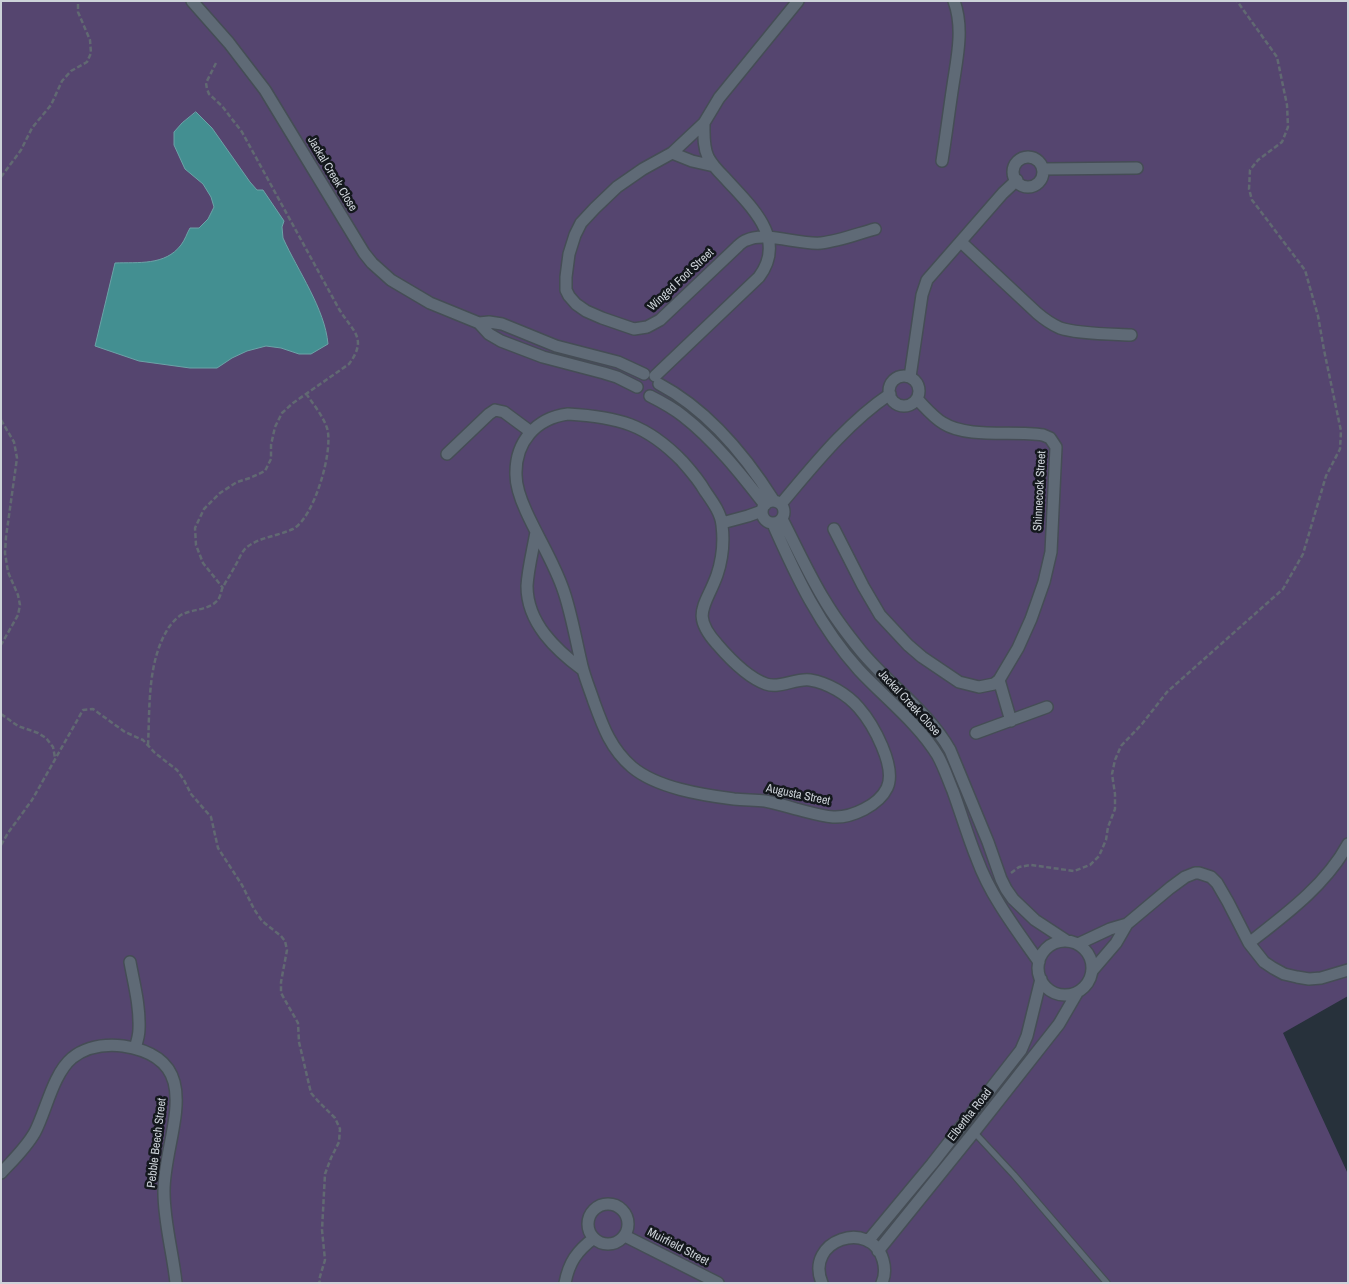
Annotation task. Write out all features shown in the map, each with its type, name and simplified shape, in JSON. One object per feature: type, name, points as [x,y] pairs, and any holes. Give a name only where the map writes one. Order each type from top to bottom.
[{"type":"street","name":"Jackal Creek Close","points":[[192,1],[265,90],[364,253],[380,271],[391,280],[430,303],[479,323],[489,334],[501,341],[543,357],[612,375],[637,387]]},
{"type":"street","name":"Winged Foot Street","points":[[798,1],[719,98],[704,122],[672,153],[643,169],[617,187],[581,223],[568,254],[566,290],[576,304],[586,311],[634,329],[647,327],[655,324],[742,243],[752,238],[768,237],[802,242],[822,242],[875,229]]},
{"type":"street","points":[[942,161],[958,49],[958,10],[954,1]]},
{"type":"street","points":[[704,122],[705,146],[709,159],[759,218],[767,233],[769,256],[764,270],[759,277],[653,378],[638,380],[637,387],[642,394],[650,396],[684,416],[771,505],[785,512],[777,521],[766,521],[762,515],[771,505],[846,430],[890,394]]},
{"type":"street","points":[[672,153],[692,161],[714,166]]},
{"type":"street","points":[[1029,157],[1038,160],[1043,169],[1043,175],[1040,180],[1030,186],[1024,186],[1019,183],[1014,173],[1016,164],[1029,157]]},
{"type":"street","points":[[1043,169],[1137,168]]},
{"type":"street","points":[[910,377],[922,295],[929,276],[961,242],[1003,192],[1016,180]]},
{"type":"street","points":[[961,242],[1050,323],[1073,331],[1131,335]]},
{"type":"street","name":"Jackal Creek Close","points":[[479,323],[502,324],[556,346],[618,362],[653,378],[690,403],[740,454],[756,472],[771,505]]},
{"type":"street","points":[[901,376],[914,379],[920,391],[917,399],[912,404],[905,406],[898,404],[890,394],[890,385],[896,378],[901,376]]},
{"type":"street","points":[[650,396],[657,392],[653,378]]},
{"type":"street","name":"Shinnecock Street","points":[[917,399],[941,422],[948,426],[975,432],[1043,435],[1050,438],[1056,447],[1050,552],[1046,576],[1042,592],[1022,641],[999,680]]},
{"type":"street","points":[[447,454],[495,410],[504,412],[530,432]]},
{"type":"street","name":"Augusta Street","points":[[568,414],[603,417],[648,432],[687,467],[718,511],[722,523],[719,569],[702,612],[705,627],[726,653],[743,669],[762,682],[775,686],[801,680],[811,680],[836,690],[848,697],[858,707],[868,721],[888,759],[890,767],[888,786],[877,801],[846,816],[823,816],[769,802],[715,796],[688,790],[659,782],[641,774],[630,765],[609,739],[583,670],[564,592],[522,501],[516,483],[517,460],[530,432],[542,422],[552,417],[568,414]]},
{"type":"street","points":[[722,523],[748,516],[771,505]]},
{"type":"street","name":"Jackal Creek Close","points":[[777,521],[821,595],[860,650],[943,738],[954,759],[1001,879],[1013,898],[1035,920],[1073,942]]},
{"type":"street","name":"Jackal Creek Close","points":[[777,521],[796,577],[819,618],[858,669],[920,732],[939,757],[985,879],[999,905],[1039,962]]},
{"type":"street","points":[[834,529],[880,615],[922,657],[959,682],[980,687],[994,684],[999,680],[1011,721]]},
{"type":"street","points":[[536,532],[527,586],[534,619],[554,645],[583,670]]},
{"type":"street","points":[[976,733],[1047,707]]},
{"type":"street","points":[[1249,943],[1301,901],[1322,880],[1348,844]]},
{"type":"street","points":[[1092,971],[1113,947],[1126,924],[1170,888],[1185,877],[1195,873],[1211,877],[1216,883],[1249,943],[1264,962],[1273,968],[1297,978],[1310,979],[1321,978],[1348,970]]},
{"type":"street","points":[[1073,942],[1084,949],[1089,955],[1092,962],[1090,980],[1077,993],[1068,995],[1052,992],[1045,986],[1038,971],[1041,955],[1046,949],[1060,941],[1073,942],[1126,924]]},
{"type":"street","points":[[130,962],[139,1012],[139,1030],[135,1048]]},
{"type":"street","name":"Elbertha Road","points":[[868,1241],[932,1164],[1021,1050],[1027,1036],[1041,979]]},
{"type":"street","name":"Elbertha Road","points":[[878,1251],[1059,1024],[1077,993]]},
{"type":"street","name":"Pebble Beech Street","points":[[1,1174],[27,1144],[66,1064],[80,1052],[98,1047],[120,1046],[135,1048],[154,1056],[169,1070],[177,1096],[164,1192],[165,1214],[176,1283]]},
{"type":"street","name":"Muirfield Street","points":[[594,1238],[589,1232],[588,1224],[593,1210],[607,1204],[615,1205],[622,1209],[626,1215],[628,1230],[625,1236],[718,1283]]},
{"type":"street","points":[[565,1283],[570,1263],[584,1245],[594,1238],[606,1245],[613,1244],[625,1236]]},
{"type":"street","points":[[822,1283],[819,1277],[822,1255],[828,1246],[837,1240],[847,1237],[858,1237],[868,1241],[878,1251],[884,1268],[884,1282]]},
{"type":"lane","points":[[974,1132],[1014,1175],[1107,1283]]},
{"type":"path","points":[[1,178],[21,150],[32,128],[50,105],[62,81],[71,71],[87,62],[91,53],[90,40],[78,12],[78,1]]},
{"type":"path","points":[[1001,879],[1019,868],[1032,865],[1074,871],[1090,865],[1099,856],[1115,809],[1112,774],[1114,760],[1121,746],[1142,724],[1167,692],[1283,589],[1303,554],[1326,476],[1340,449],[1341,431],[1318,316],[1306,270],[1252,200],[1249,189],[1250,170],[1258,160],[1282,142],[1288,127],[1287,112],[1276,57],[1237,1]]},
{"type":"path","points":[[216,63],[206,83],[206,89],[242,132],[339,309],[359,340],[355,356],[349,364],[293,403],[282,413],[274,427],[271,458],[264,470],[250,478],[237,482],[220,493],[204,509],[195,528],[196,545],[203,563],[223,588]]},
{"type":"path","points":[[148,746],[152,677],[157,653],[170,626],[182,614],[209,606],[218,600],[240,554],[246,547],[294,528],[302,521],[315,496],[321,482],[329,439],[326,426],[307,394]]},
{"type":"path","points":[[1,420],[14,442],[17,458],[5,553],[8,572],[18,595],[20,605],[18,615],[1,645]]},
{"type":"path","points":[[1,845],[8,832],[32,800],[83,710],[93,709],[125,732],[143,740],[176,770],[184,780],[191,794],[211,818],[218,848],[242,885],[254,909],[262,921],[281,936],[285,942],[287,950],[281,982],[281,993],[298,1023],[299,1042],[311,1093],[336,1118],[340,1130],[339,1142],[325,1174],[322,1230],[326,1260],[319,1280],[320,1283]]},
{"type":"path","points":[[1,714],[18,726],[32,730],[46,738],[53,747],[55,760]]},
{"type":"shaded area","points":[[1,1],[1348,1],[1348,996],[1283,1033],[1348,1174],[1348,1283],[1,1283]]},
{"type":"shaded area","points":[[196,112],[212,128],[250,182],[257,190],[263,190],[284,221],[282,227],[283,238],[310,290],[326,331],[328,344],[311,354],[299,354],[281,348],[266,346],[247,351],[217,368],[190,368],[139,361],[95,346],[115,263],[151,262],[167,257],[181,245],[190,228],[199,228],[208,219],[214,207],[211,197],[203,184],[185,169],[174,145],[174,132]]}]
